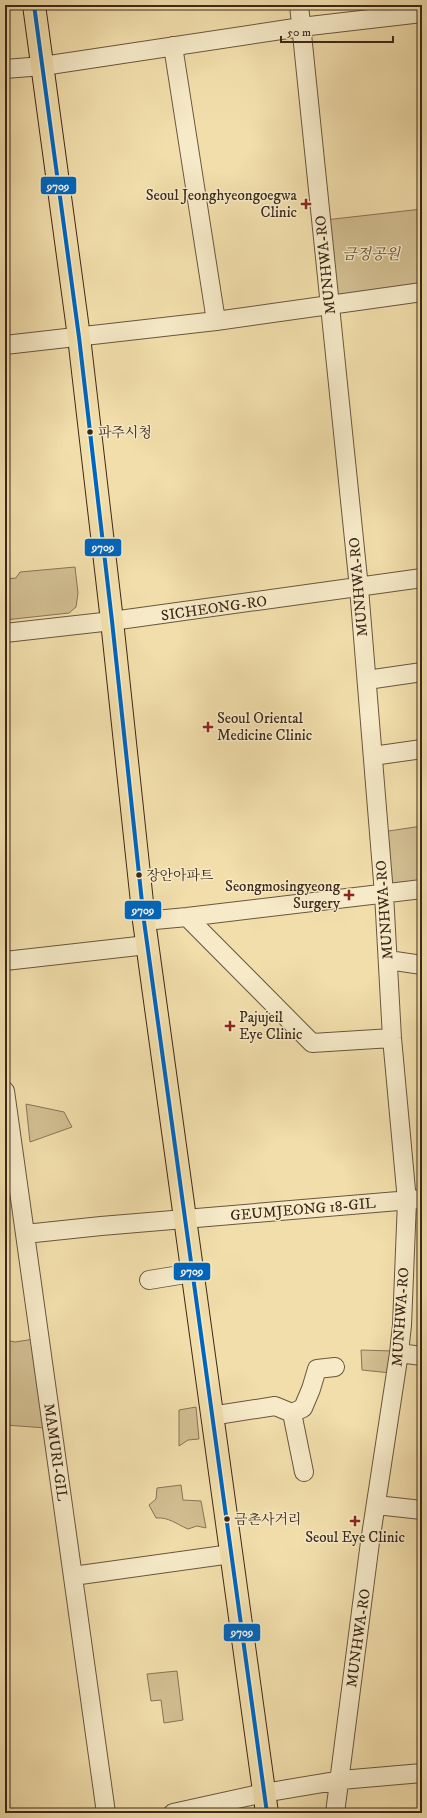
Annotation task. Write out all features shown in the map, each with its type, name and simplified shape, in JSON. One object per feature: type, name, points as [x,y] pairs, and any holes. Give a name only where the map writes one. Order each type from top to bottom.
[{"type":"main road","points":[[34,5],[79,337],[112,621],[147,945],[266,1803]]},
{"type":"street","name":"MUNHWA-RO","points":[[299,5],[359,588],[384,894],[392,1038],[415,1200],[399,1353],[376,1506],[335,1813]]},
{"type":"street","points":[[5,69],[43,66],[301,27],[422,13]]},
{"type":"street","points":[[173,46],[216,321]]},
{"type":"street","points":[[5,345],[216,321],[422,292]]},
{"type":"street","name":"SICHEONG-RO","points":[[5,634],[359,588],[422,578]]},
{"type":"street","points":[[367,680],[422,672]]},
{"type":"street","points":[[373,756],[422,749]]},
{"type":"street","points":[[144,921],[422,889]]},
{"type":"street","points":[[187,917],[312,1043],[392,1038]]},
{"type":"street","points":[[5,961],[147,945]]},
{"type":"street","points":[[388,960],[422,966]]},
{"type":"street","name":"MAMURI-GIL","points":[[5,1091],[106,1813]]},
{"type":"street","name":"GEUMJEONG 18-GIL","points":[[25,1234],[415,1200]]},
{"type":"street","points":[[149,1280],[192,1273]]},
{"type":"street","points":[[399,1353],[422,1356]]},
{"type":"street","points":[[212,1416],[275,1406],[292,1413],[303,1408],[317,1369],[335,1367]]},
{"type":"street","points":[[292,1413],[304,1472]]},
{"type":"street","points":[[376,1506],[422,1510]]},
{"type":"street","points":[[73,1576],[231,1554]]},
{"type":"street","points":[[173,1813],[266,1803],[340,1780],[422,1773]]},
{"type":"green space","name":"금정공원","points":[[422,209],[422,287],[334,297],[325,220]]},
{"type":"green space","points":[[75,567],[78,593],[76,607],[69,613],[5,620],[5,579],[16,578],[20,572]]},
{"type":"green space","points":[[422,826],[422,885],[390,889],[382,832]]},
{"type":"green space","points":[[26,1104],[64,1112],[72,1127],[30,1142]]},
{"type":"green space","points":[[34,1339],[47,1428],[5,1425],[5,1340],[15,1342]]},
{"type":"green space","points":[[361,1350],[393,1351],[391,1373],[362,1370]]},
{"type":"green space","points":[[196,1407],[199,1439],[188,1440],[179,1446],[179,1410]]},
{"type":"green space","points":[[181,1485],[183,1500],[201,1501],[206,1528],[197,1526],[188,1529],[169,1520],[156,1518],[149,1505],[156,1499],[157,1488]]},
{"type":"green space","points":[[177,1671],[183,1720],[164,1723],[161,1700],[151,1701],[147,1674]]},
{"type":"transit line","name":"9709","points":[[34,5],[79,337],[112,621],[144,921],[267,1813]]},
{"type":"place","name":"Seoul Jeonghyeongoegwa Clinic","points":[[306,204]]},
{"type":"place","name":"파주시청","points":[[90,432]]},
{"type":"place","name":"Seoul Oriental Medicine Clinic","points":[[208,727]]},
{"type":"place","name":"장안아파트","points":[[139,875]]},
{"type":"place","name":"Seongmosingyeong Surgery","points":[[349,895]]},
{"type":"place","name":"Pajujeil Eye Clinic","points":[[230,1026]]},
{"type":"place","name":"금촌사거리","points":[[227,1519]]},
{"type":"place","name":"Seoul Eye Clinic","points":[[355,1521]]}]
